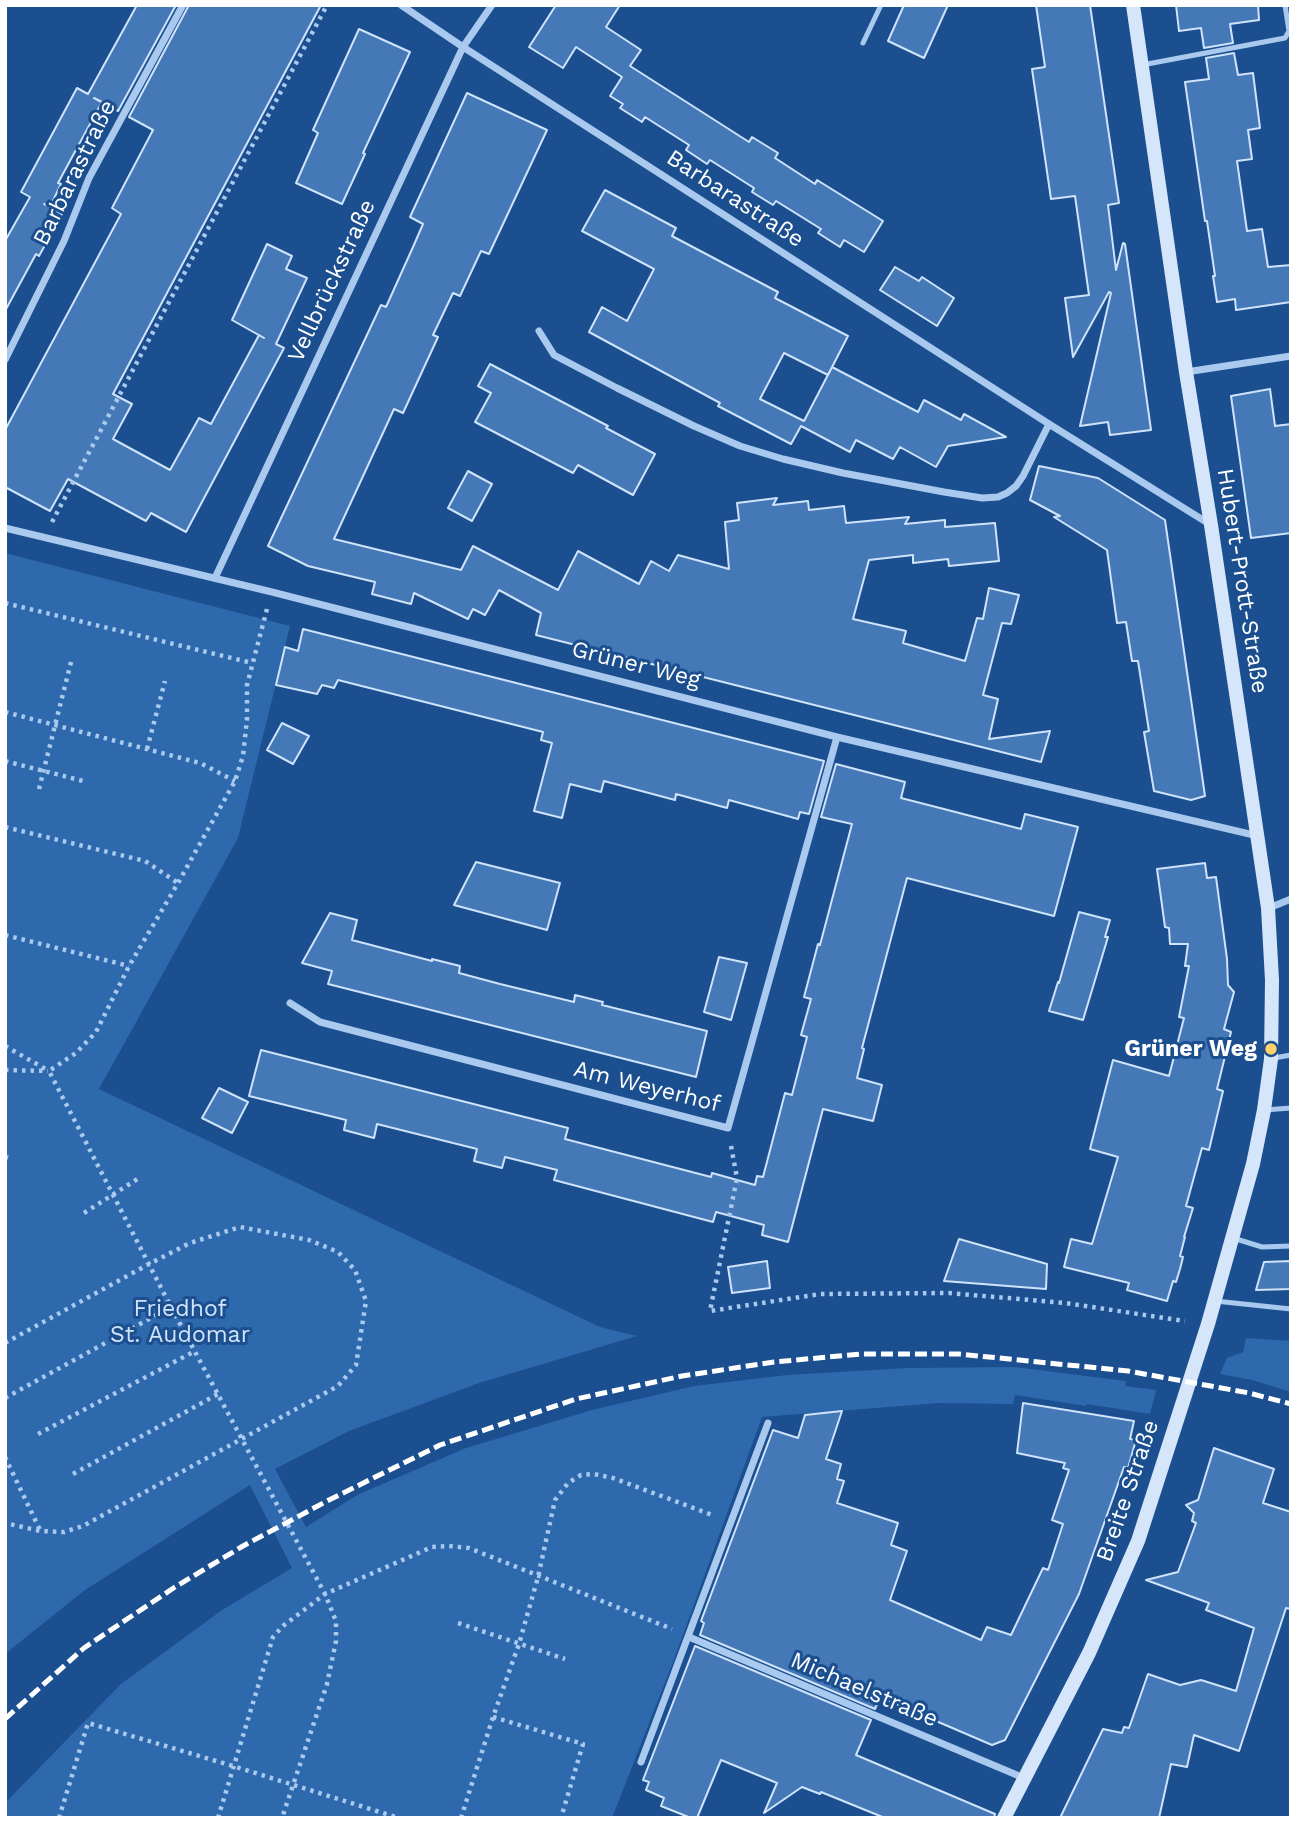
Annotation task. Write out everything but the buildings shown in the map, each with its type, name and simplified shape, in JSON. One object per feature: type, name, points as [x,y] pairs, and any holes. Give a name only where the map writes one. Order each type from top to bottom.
[{"type":"street","name":"Barbarastraße","points":[[5,360],[64,241],[89,178],[183,5]]},
{"type":"street","name":"Barbarastraße","points":[[401,5],[1049,424],[1211,525]]},
{"type":"street","name":"Vellbrückstraße","points":[[215,578],[463,47],[492,5]]},
{"type":"street","name":"Hubert-Prott-Straße","points":[[1133,5],[1268,908],[1272,980],[1271,1059],[1253,1164]]},
{"type":"street","points":[[539,331],[554,355],[694,426],[740,446],[843,473],[944,492],[982,498],[998,497],[1007,493],[1023,476],[1049,424]]},
{"type":"street","points":[[1186,372],[1291,356]]},
{"type":"street","name":"Grüner Weg","points":[[5,528],[272,592],[837,737],[1258,836]]},
{"type":"street","name":"Am Weyerhof","points":[[290,1003],[320,1023],[728,1128],[837,737]]},
{"type":"street","points":[[1268,908],[1291,899]]},
{"type":"street","name":"Breite Straße","points":[[1004,1818],[1089,1653],[1138,1541],[1208,1324],[1253,1164]]},
{"type":"street","points":[[641,1762],[768,1423]]},
{"type":"street","name":"Michaelstraße","points":[[688,1637],[1025,1778]]},
{"type":"lane","points":[[863,43],[881,5]]},
{"type":"lane","points":[[1142,65],[1285,38],[1289,31],[1285,5]]},
{"type":"lane","points":[[1271,1059],[1291,1055]]},
{"type":"lane","points":[[1264,1110],[1291,1108]]},
{"type":"lane","points":[[1233,1238],[1262,1247],[1291,1246]]},
{"type":"lane","points":[[1215,1301],[1291,1309]]},
{"type":"path","points":[[43,538],[327,5]]},
{"type":"path","points":[[5,1070],[49,1071],[76,1053],[96,1032],[129,966],[235,781],[243,756],[247,685],[272,592]]},
{"type":"path","points":[[5,603],[252,663]]},
{"type":"path","points":[[39,789],[72,658]]},
{"type":"path","points":[[146,749],[165,681]]},
{"type":"path","points":[[5,712],[200,763],[235,781]]},
{"type":"path","points":[[5,761],[83,781]]},
{"type":"path","points":[[5,827],[145,861],[178,883]]},
{"type":"path","points":[[5,935],[129,966]]},
{"type":"path","points":[[5,1046],[49,1071],[171,1307],[325,1594],[336,1620],[336,1641],[327,1684],[282,1818]]},
{"type":"path","points":[[728,1128],[737,1178],[710,1311],[820,1294],[949,1293],[1065,1303],[1208,1324]]},
{"type":"path","points":[[84,1213],[139,1178]]},
{"type":"path","points":[[5,1343],[149,1264],[190,1244],[240,1227],[309,1240],[338,1252],[355,1270],[366,1301],[356,1365],[338,1386],[83,1526],[64,1532],[40,1531],[5,1523]]},
{"type":"path","points":[[5,1398],[171,1307]]},
{"type":"path","points":[[38,1434],[195,1351]]},
{"type":"path","points":[[73,1474],[218,1394]]},
{"type":"path","points":[[5,1457],[40,1531]]},
{"type":"path","points":[[461,1818],[492,1717],[519,1644],[538,1577],[555,1500],[568,1483],[581,1475],[594,1474],[613,1478],[716,1516]]},
{"type":"path","points":[[218,1818],[273,1637],[325,1594],[432,1546],[469,1548],[673,1629]]},
{"type":"path","points":[[458,1623],[565,1659]]},
{"type":"path","points":[[492,1717],[583,1744],[562,1818]]},
{"type":"path","points":[[59,1818],[88,1723],[399,1818]]},
{"type":"green space","name":"Friedhof St. Audomar","points":[[5,553],[290,626],[238,838],[99,1089],[600,1327],[637,1336],[479,1383],[349,1431],[275,1469],[306,1527],[357,1495],[466,1448],[592,1410],[694,1386],[787,1375],[908,1368],[1015,1367],[1126,1381],[1125,1386],[1156,1390],[1150,1414],[1015,1395],[1013,1404],[939,1403],[762,1417],[675,1657],[612,1818],[5,1818],[5,1803],[121,1684],[222,1610],[292,1568],[250,1485],[85,1590],[5,1654]]},
{"type":"green space","points":[[1246,1338],[1291,1341],[1291,1392],[1220,1374],[1227,1358],[1243,1352]]},
{"type":"railway","points":[[5,1719],[84,1648],[175,1587],[243,1546],[440,1445],[576,1399],[682,1376],[774,1362],[861,1354],[959,1354],[1128,1371],[1249,1393],[1291,1404]]},
{"type":"place","name":"Grüner Weg","points":[[1271,1049]]}]
